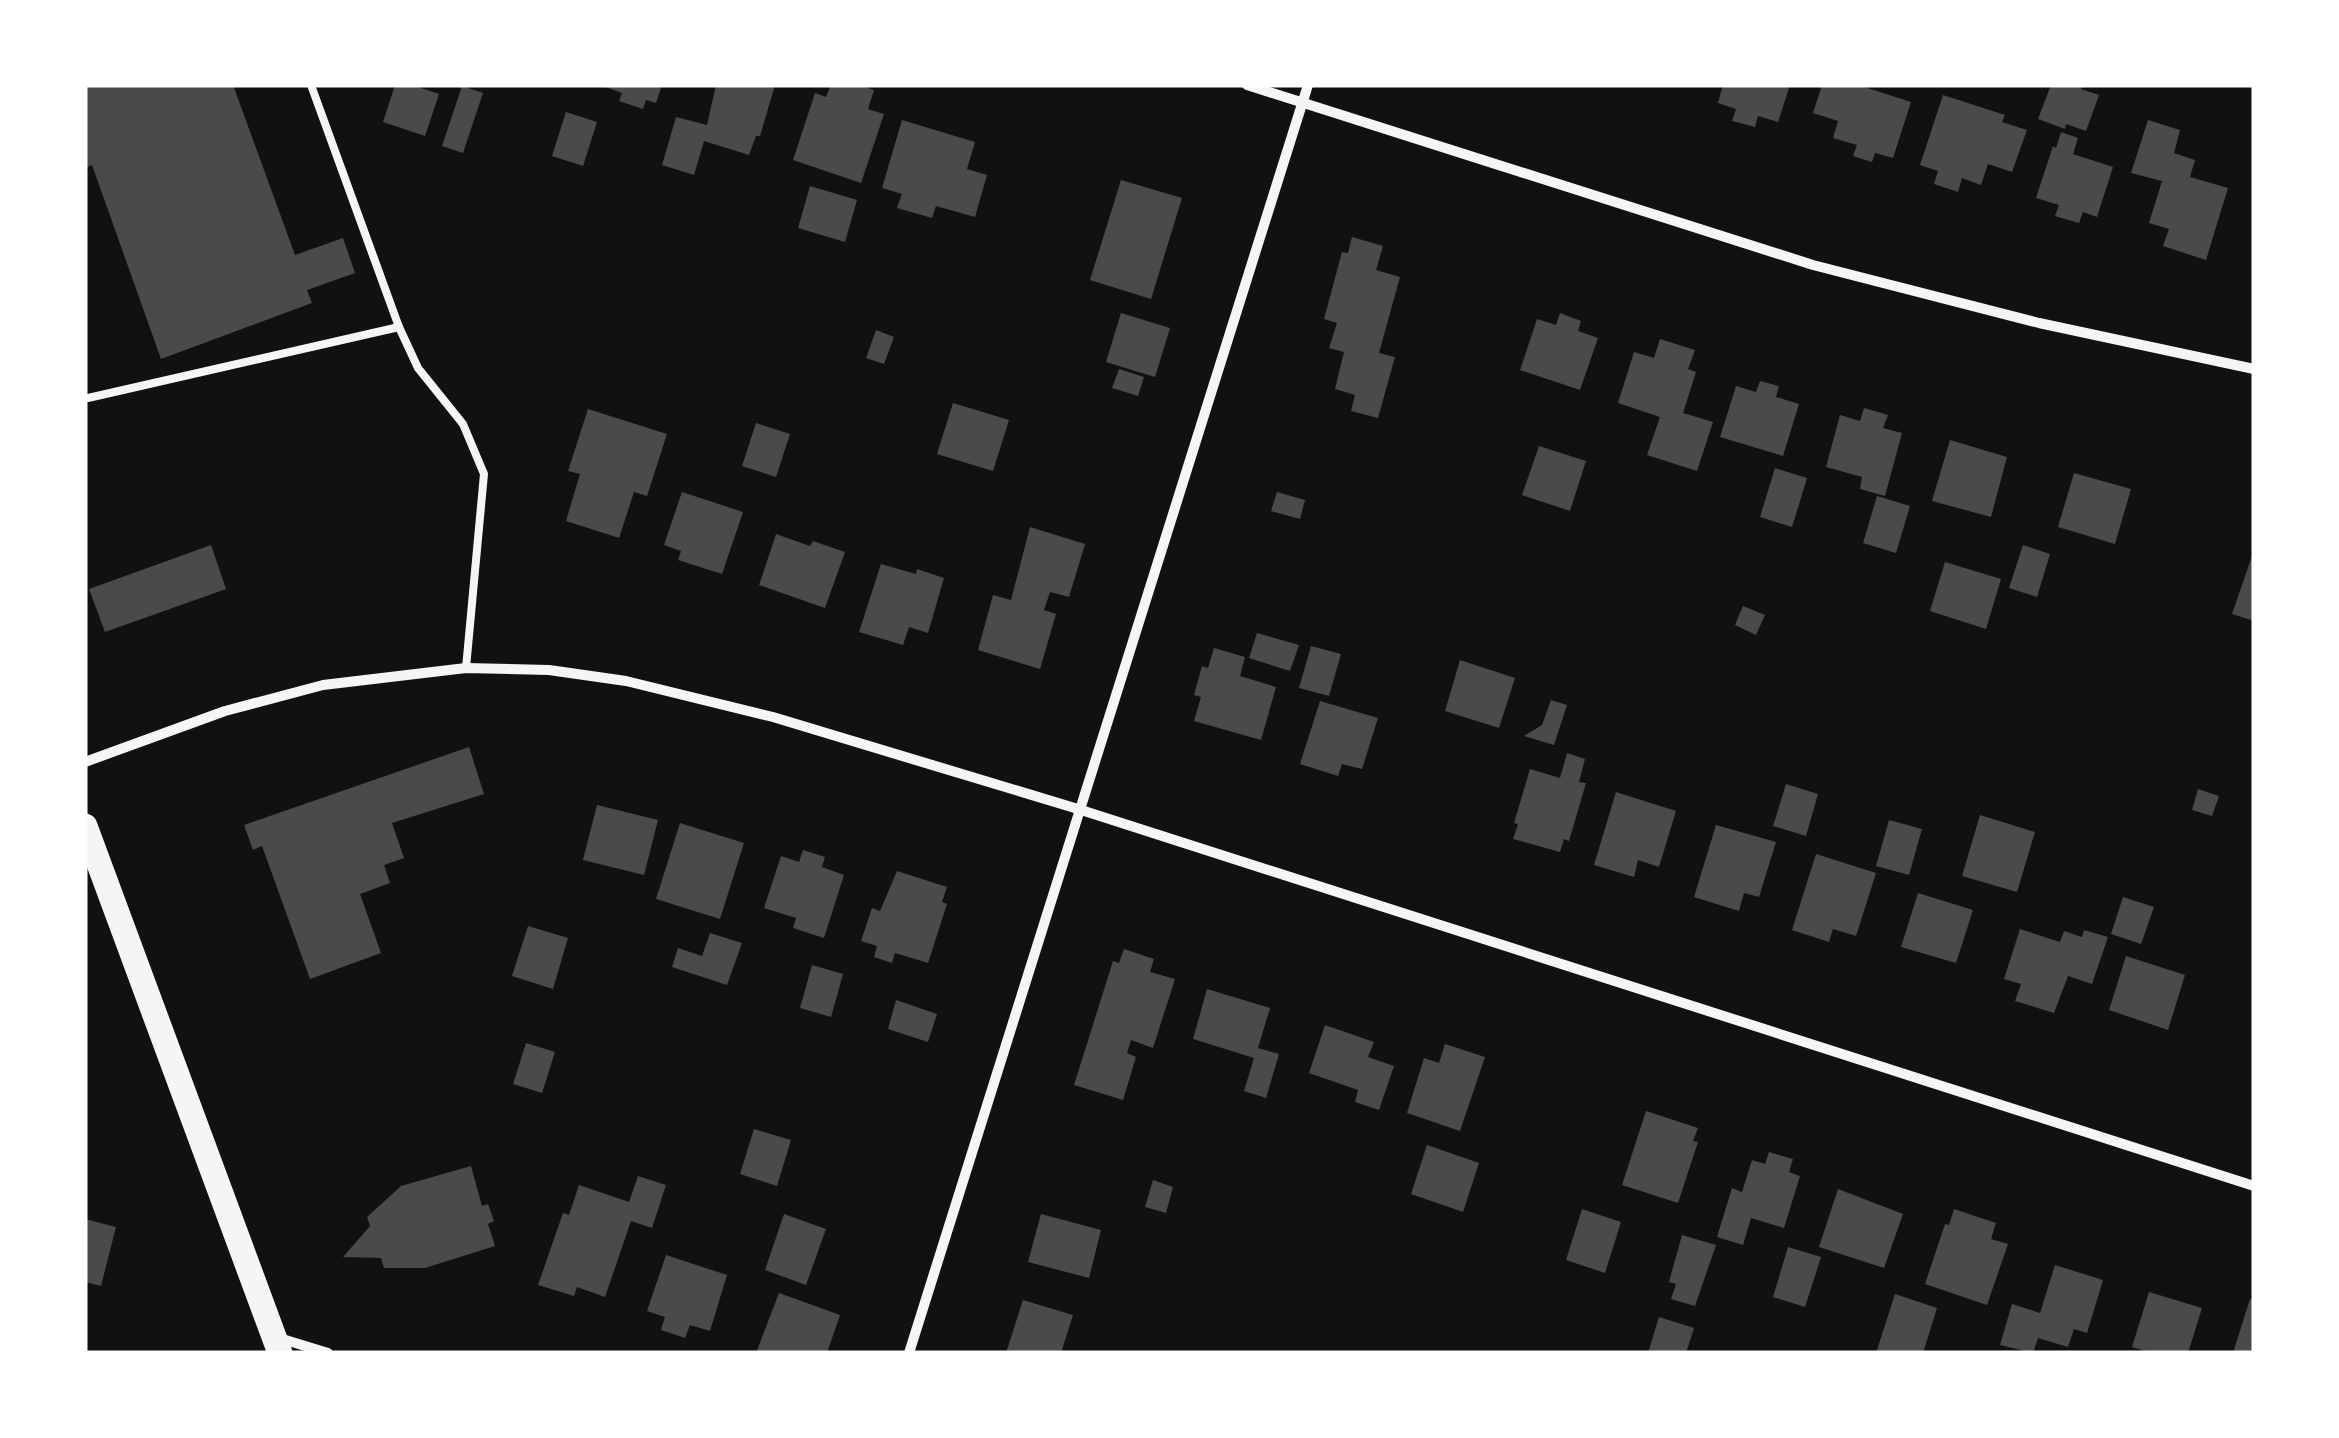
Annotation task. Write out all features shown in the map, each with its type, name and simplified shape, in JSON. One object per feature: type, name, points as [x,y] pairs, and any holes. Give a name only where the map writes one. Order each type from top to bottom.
[{"type":"main road","points":[[85,826],[276,1344]]},
{"type":"street","points":[[1247,85],[1813,266],[2039,323],[2254,370]]},
{"type":"street","points":[[909,1353],[1308,85]]},
{"type":"street","points":[[85,762],[224,711],[323,685],[466,668],[549,670],[686,694],[1078,809],[2254,1186]]},
{"type":"street","points":[[276,1344],[328,1353]]},
{"type":"lane","points":[[311,85],[399,328],[418,368],[464,424],[484,474],[466,668]]},
{"type":"lane","points":[[86,395],[399,328]]},
{"type":"building","points":[[85,85],[233,85],[295,255],[343,238],[355,273],[307,290],[312,303],[161,359],[92,165],[85,168]]},
{"type":"building","points":[[395,85],[412,85],[439,94],[425,136],[383,122]]},
{"type":"building","points":[[600,85],[662,85],[656,103],[646,100],[643,109],[619,101],[622,93]]},
{"type":"building","points":[[716,85],[775,85],[760,136],[756,136],[749,155],[704,141],[694,175],[662,165],[676,117],[707,125]]},
{"type":"building","points":[[831,85],[860,85],[874,90],[868,109],[884,114],[861,183],[793,160],[815,93],[826,97]]},
{"type":"building","points":[[1723,85],[1790,85],[1778,122],[1758,116],[1755,127],[1732,121],[1736,109],[1718,103]]},
{"type":"building","points":[[1822,85],[1858,85],[1911,102],[1893,158],[1875,153],[1872,162],[1853,156],[1857,145],[1833,138],[1838,121],[1813,113]]},
{"type":"building","points":[[2051,85],[2082,85],[2081,89],[2099,95],[2086,131],[2066,124],[2065,129],[2038,119]]},
{"type":"building","points":[[462,86],[483,93],[463,153],[442,146]]},
{"type":"building","points":[[1943,95],[2005,115],[2002,122],[2027,130],[2012,172],[1988,164],[1981,185],[1962,178],[1958,192],[1934,184],[1938,171],[1920,165]]},
{"type":"building","points":[[566,112],[597,122],[583,166],[552,156]]},
{"type":"building","points":[[902,120],[975,142],[967,169],[987,175],[975,217],[936,206],[932,218],[897,208],[902,194],[882,188]]},
{"type":"building","points":[[2148,120],[2180,130],[2174,153],[2195,160],[2190,177],[2228,188],[2206,260],[2163,246],[2169,229],[2149,223],[2162,181],[2131,173]]},
{"type":"building","points":[[2061,132],[2078,138],[2073,154],[2113,167],[2097,217],[2083,212],[2079,223],[2055,216],[2059,205],[2036,198]]},
{"type":"building","points":[[1121,180],[1182,198],[1151,299],[1090,280]]},
{"type":"building","points":[[810,186],[857,200],[845,242],[798,228]]},
{"type":"building","points":[[1352,237],[1383,246],[1376,270],[1400,277],[1379,353],[1395,357],[1378,418],[1351,411],[1355,395],[1335,389],[1344,352],[1329,348],[1337,323],[1324,319],[1342,252],[1348,253]]},
{"type":"building","points":[[1121,313],[1170,328],[1155,377],[1106,362]]},
{"type":"building","points":[[1560,313],[1581,321],[1578,331],[1598,338],[1580,390],[1520,370],[1537,319],[1556,325]]},
{"type":"building","points":[[876,330],[894,337],[884,364],[866,358]]},
{"type":"building","points":[[1660,339],[1695,350],[1688,369],[1696,372],[1683,413],[1713,422],[1697,471],[1647,455],[1660,417],[1618,403],[1634,352],[1654,358]]},
{"type":"building","points":[[1119,369],[1144,377],[1138,396],[1112,388]]},
{"type":"building","points":[[1760,381],[1779,386],[1776,397],[1799,404],[1783,456],[1720,437],[1736,386],[1756,392]]},
{"type":"building","points":[[953,403],[1009,420],[993,471],[937,454]]},
{"type":"building","points":[[1864,408],[1888,415],[1883,428],[1902,433],[1885,496],[1860,489],[1862,477],[1826,467],[1840,415],[1860,421]]},
{"type":"building","points":[[588,409],[667,434],[647,496],[634,492],[619,538],[566,521],[580,474],[568,471]]},
{"type":"building","points":[[756,423],[790,434],[776,477],[742,466]]},
{"type":"building","points":[[1950,440],[2007,457],[1991,517],[1932,501]]},
{"type":"building","points":[[1539,446],[1586,461],[1570,511],[1522,495]]},
{"type":"building","points":[[1775,468],[1807,478],[1792,527],[1760,517]]},
{"type":"building","points":[[2074,473],[2131,489],[2115,544],[2058,527]]},
{"type":"building","points":[[682,492],[743,512],[722,574],[678,560],[681,551],[664,545]]},
{"type":"building","points":[[1277,492],[1305,500],[1300,519],[1271,511]]},
{"type":"building","points":[[1877,496],[1910,506],[1896,553],[1863,543]]},
{"type":"building","points":[[1030,527],[1085,544],[1069,597],[1050,592],[1044,610],[1056,614],[1040,669],[978,650],[993,595],[1011,600]]},
{"type":"building","points":[[776,534],[810,546],[813,541],[845,552],[825,608],[759,585]]},
{"type":"building","points":[[211,545],[226,589],[105,632],[89,589]]},
{"type":"building","points":[[2023,545],[2050,554],[2037,597],[2009,588]]},
{"type":"building","points":[[2254,550],[2254,621],[2232,614]]},
{"type":"building","points":[[1945,562],[2001,579],[1986,629],[1930,611]]},
{"type":"building","points":[[881,564],[944,578],[928,633],[909,627],[903,645],[859,632]]},
{"type":"building","points":[[1743,606],[1765,615],[1756,635],[1735,625]]},
{"type":"building","points":[[1257,633],[1299,645],[1290,671],[1249,658]]},
{"type":"building","points":[[1311,646],[1341,654],[1329,696],[1299,688]]},
{"type":"building","points":[[1214,648],[1245,657],[1240,676],[1276,687],[1261,740],[1194,721],[1201,697],[1194,695],[1202,666],[1208,668]]},
{"type":"building","points":[[1460,660],[1515,678],[1499,728],[1445,711]]},
{"type":"building","points":[[1551,700],[1567,705],[1554,745],[1524,736],[1542,725]]},
{"type":"building","points":[[1320,701],[1378,718],[1362,769],[1342,764],[1338,776],[1300,764]]},
{"type":"building","points":[[469,747],[484,794],[392,823],[404,858],[384,865],[390,883],[360,894],[381,953],[310,979],[262,846],[253,850],[244,825]]},
{"type":"building","points":[[1567,753],[1585,759],[1579,782],[1586,783],[1569,841],[1564,839],[1560,852],[1513,839],[1530,769],[1560,778]]},
{"type":"building","points":[[1786,784],[1818,794],[1806,836],[1773,826]]},
{"type":"building","points":[[2198,789],[2219,796],[2212,816],[2192,810]]},
{"type":"building","points":[[1616,792],[1676,811],[1659,867],[1638,860],[1634,877],[1594,865]]},
{"type":"building","points":[[597,805],[658,820],[644,875],[583,860]]},
{"type":"building","points":[[1980,815],[2035,832],[2017,892],[1962,876]]},
{"type":"building","points":[[1889,820],[1922,829],[1909,875],[1876,866]]},
{"type":"building","points":[[680,823],[744,843],[720,919],[656,899]]},
{"type":"building","points":[[1716,825],[1776,842],[1759,897],[1744,893],[1739,911],[1694,897]]},
{"type":"building","points":[[803,850],[825,857],[822,867],[844,875],[824,938],[793,928],[796,918],[764,908],[781,856],[799,862]]},
{"type":"building","points":[[1816,854],[1876,873],[1856,936],[1833,929],[1829,942],[1792,930]]},
{"type":"building","points":[[897,871],[947,887],[942,902],[947,904],[928,963],[895,953],[892,963],[874,957],[877,946],[861,941],[872,908],[880,911]]},
{"type":"building","points":[[1918,893],[1973,910],[1956,963],[1901,947]]},
{"type":"building","points":[[2123,897],[2154,907],[2141,944],[2111,934]]},
{"type":"building","points":[[528,926],[568,938],[553,989],[512,976]]},
{"type":"building","points":[[2020,929],[2060,942],[2064,931],[2082,937],[2084,930],[2108,937],[2092,984],[2068,976],[2054,1013],[2015,1001],[2021,984],[2004,979]]},
{"type":"building","points":[[710,933],[742,943],[727,985],[672,967],[678,948],[702,956]]},
{"type":"building","points":[[1124,949],[1154,959],[1150,972],[1175,979],[1153,1048],[1131,1040],[1127,1053],[1136,1057],[1123,1100],[1074,1085],[1113,961],[1119,963]]},
{"type":"building","points":[[2126,956],[2185,975],[2168,1030],[2109,1010]]},
{"type":"building","points":[[812,965],[843,974],[831,1017],[800,1008]]},
{"type":"building","points":[[1207,989],[1270,1008],[1258,1048],[1279,1054],[1266,1098],[1244,1091],[1254,1058],[1193,1039]]},
{"type":"building","points":[[896,1000],[937,1014],[928,1042],[888,1029]]},
{"type":"building","points":[[1325,1025],[1374,1042],[1368,1057],[1394,1066],[1379,1110],[1355,1102],[1358,1090],[1309,1073]]},
{"type":"building","points":[[526,1043],[555,1052],[542,1093],[513,1084]]},
{"type":"building","points":[[1445,1044],[1485,1057],[1460,1131],[1407,1113],[1424,1058],[1439,1063]]},
{"type":"building","points":[[1646,1111],[1698,1128],[1693,1141],[1698,1142],[1678,1203],[1622,1185]]},
{"type":"building","points":[[754,1129],[791,1140],[777,1186],[740,1174]]},
{"type":"building","points":[[1427,1145],[1479,1163],[1463,1212],[1411,1194]]},
{"type":"building","points":[[1769,1152],[1793,1159],[1789,1172],[1800,1176],[1784,1228],[1751,1218],[1743,1245],[1717,1237],[1732,1188],[1742,1192],[1752,1160],[1765,1164]]},
{"type":"building","points":[[471,1166],[482,1206],[488,1204],[494,1221],[488,1224],[495,1246],[425,1268],[384,1268],[381,1258],[343,1257],[370,1226],[367,1217],[401,1186]]},
{"type":"building","points":[[638,1176],[666,1185],[652,1228],[631,1221],[605,1297],[577,1287],[574,1296],[538,1285],[563,1213],[569,1215],[579,1185],[629,1202]]},
{"type":"building","points":[[1153,1180],[1173,1187],[1166,1213],[1145,1207]]},
{"type":"building","points":[[1838,1189],[1903,1214],[1884,1268],[1819,1247]]},
{"type":"building","points":[[1582,1209],[1621,1222],[1605,1273],[1566,1260]]},
{"type":"building","points":[[1954,1209],[1996,1223],[1991,1239],[2008,1244],[1987,1305],[1925,1284]]},
{"type":"building","points":[[784,1214],[826,1229],[806,1285],[765,1270]]},
{"type":"building","points":[[1041,1214],[1101,1230],[1089,1278],[1028,1262]]},
{"type":"building","points":[[85,1219],[116,1227],[101,1286],[85,1282]]},
{"type":"building","points":[[1682,1235],[1716,1245],[1695,1306],[1671,1299],[1676,1284],[1669,1282]]},
{"type":"building","points":[[1788,1247],[1821,1257],[1805,1307],[1773,1297]]},
{"type":"building","points":[[666,1255],[727,1275],[710,1331],[690,1325],[685,1338],[661,1330],[665,1317],[647,1311]]},
{"type":"building","points":[[2055,1265],[2103,1280],[2087,1333],[2074,1329],[2068,1347],[2038,1338],[2033,1353],[2000,1345],[2012,1304],[2040,1313]]},
{"type":"building","points":[[2149,1292],[2202,1308],[2188,1353],[2152,1353],[2132,1347]]},
{"type":"building","points":[[779,1293],[840,1315],[827,1353],[756,1353]]},
{"type":"building","points":[[1895,1294],[1937,1308],[1923,1353],[1876,1353]]},
{"type":"building","points":[[2250,1299],[2254,1300],[2254,1353],[2233,1353]]},
{"type":"building","points":[[1023,1300],[1073,1315],[1061,1353],[1006,1353]]},
{"type":"building","points":[[1659,1317],[1694,1328],[1686,1353],[1648,1353]]}]
